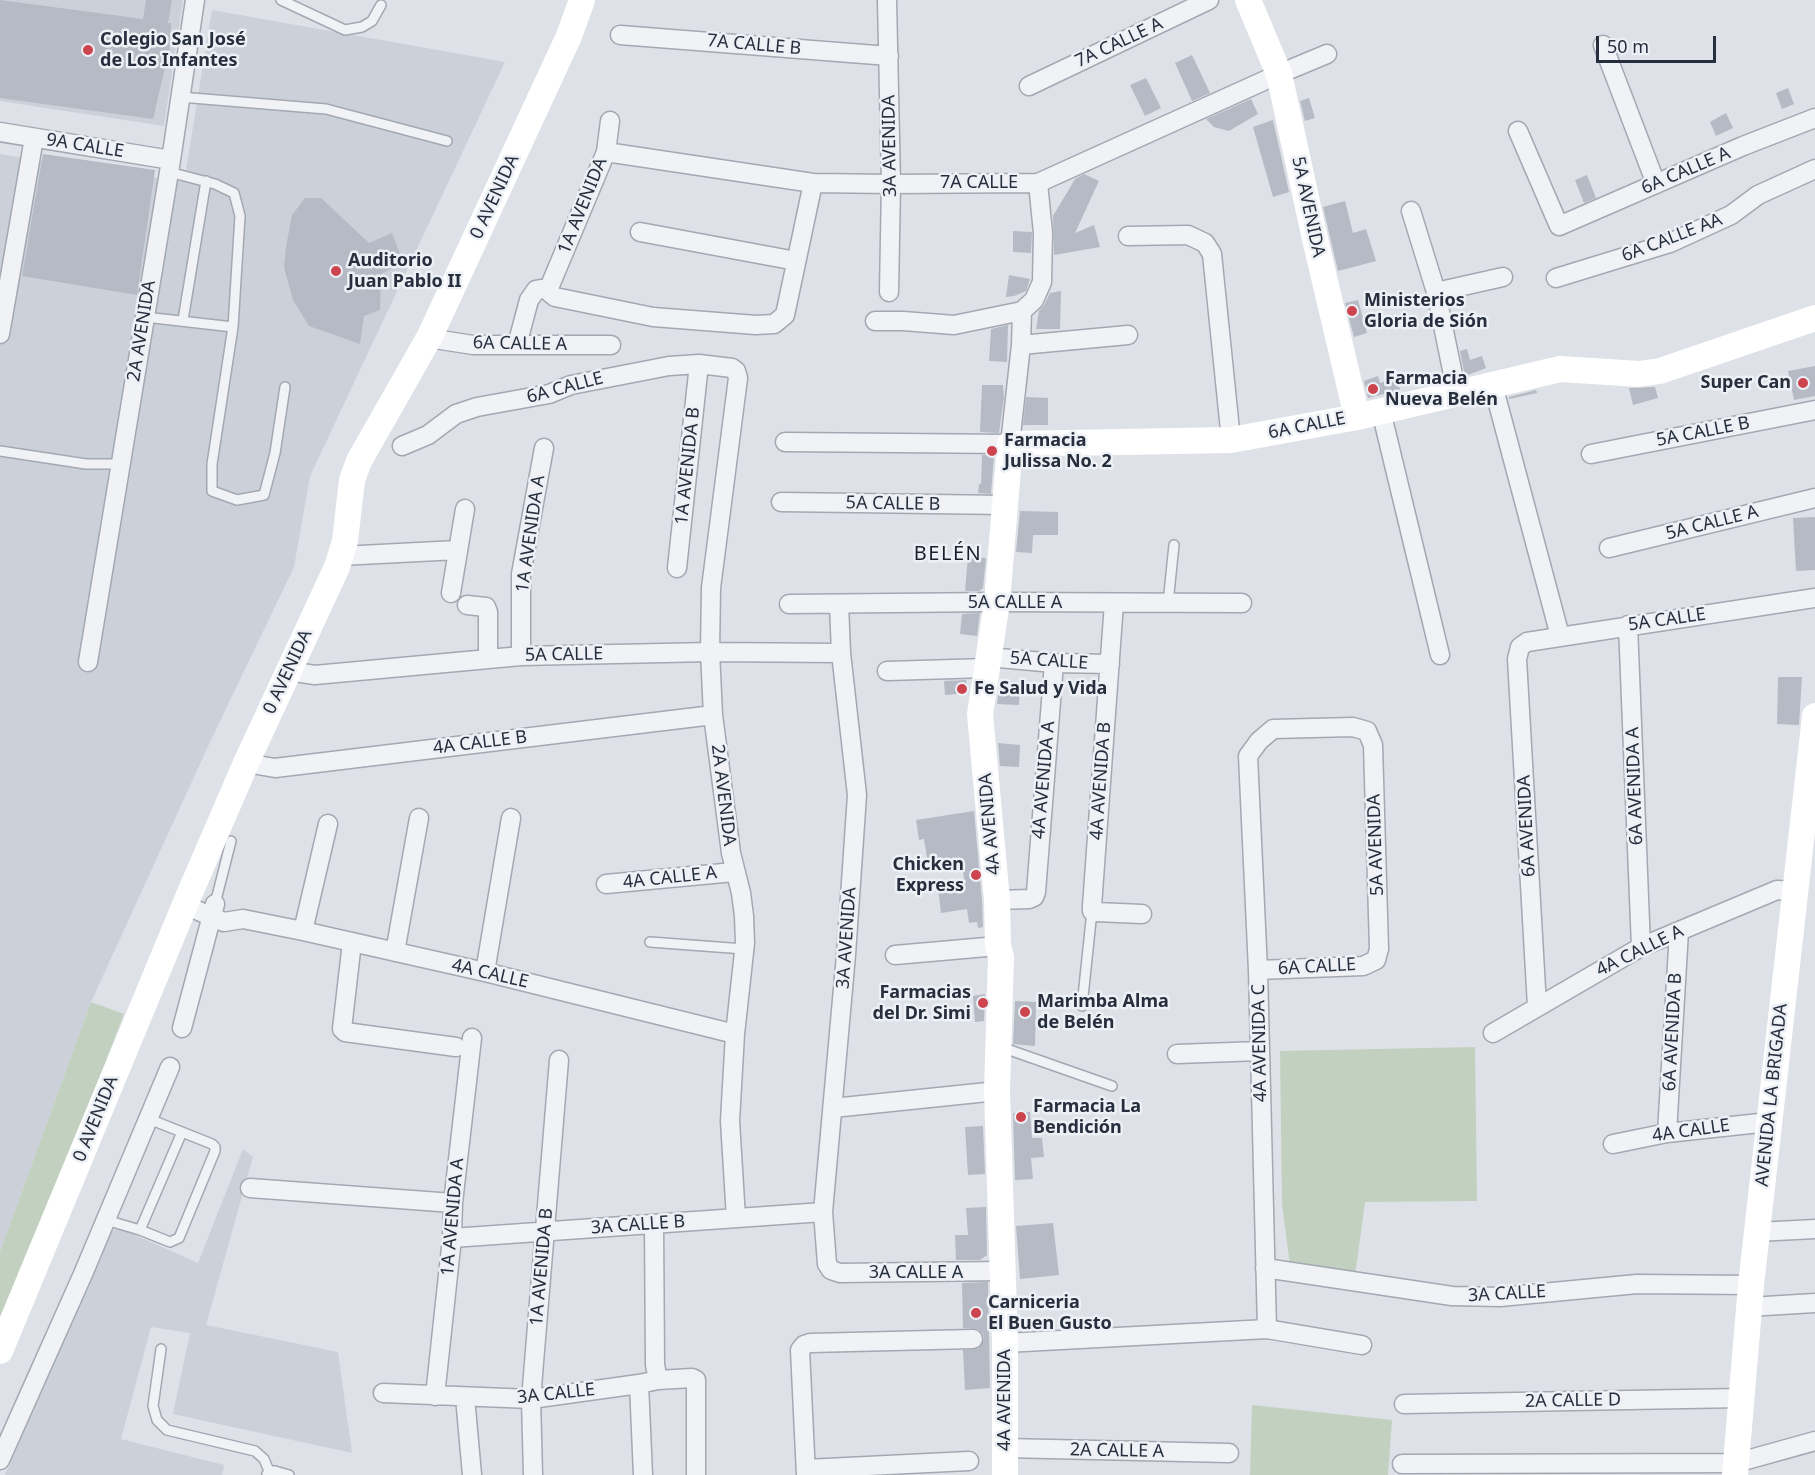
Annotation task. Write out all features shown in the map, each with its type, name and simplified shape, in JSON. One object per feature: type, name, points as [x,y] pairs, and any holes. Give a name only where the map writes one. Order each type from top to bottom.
[{"type":"street","name":"2A AVENIDA","points":[[88,662],[170,166],[195,0]]},
{"type":"street","name":"0 AVENIDA","points":[[0,1351],[187,900],[246,763],[341,556],[352,480],[359,460],[430,336],[569,36],[582,0]]},
{"type":"street","name":"3A AVENIDA","points":[[887,0],[891,184],[889,292]]},
{"type":"street","name":"7A CALLE A","points":[[1029,86],[1209,0]]},
{"type":"street","name":"5A AVENIDA","points":[[1248,0],[1279,74],[1315,239],[1440,656]]},
{"type":"street","name":"7A CALLE B","points":[[620,35],[889,56]]},
{"type":"street","points":[[1603,45],[1656,184]]},
{"type":"street","name":"7A CALLE","points":[[606,152],[813,183],[1038,183],[1327,54]]},
{"type":"street","name":"6A CALLE A","points":[[1518,131],[1559,226],[1815,118]]},
{"type":"street","name":"1A AVENIDA","points":[[549,288],[606,152],[610,121]]},
{"type":"street","name":"9A CALLE","points":[[0,132],[170,166]]},
{"type":"street","points":[[0,334],[34,138]]},
{"type":"street","name":"6A CALLE AA","points":[[1556,278],[1670,243],[1731,215],[1758,195],[1815,169]]},
{"type":"street","points":[[517,345],[529,300],[537,290],[549,288],[550,294],[555,297],[653,317],[756,326],[774,324],[785,315],[813,183]]},
{"type":"street","points":[[875,321],[954,325],[1022,311],[1034,300],[1042,282],[1043,233],[1038,183]]},
{"type":"street","points":[[1411,211],[1436,292],[1457,394]]},
{"type":"street","points":[[640,232],[796,261]]},
{"type":"street","points":[[1128,236],[1188,235],[1205,243],[1212,254],[1231,440]]},
{"type":"street","points":[[1436,292],[1503,277]]},
{"type":"street","name":"4A AVENIDA","points":[[1005,1475],[1005,1343],[997,1091],[1001,957],[998,946],[997,900],[980,714],[997,602],[1021,345],[1022,311]]},
{"type":"street","name":"6A CALLE","points":[[785,442],[1010,444],[1231,440],[1369,414],[1560,369],[1639,374],[1660,371],[1815,318]]},
{"type":"street","points":[[1021,345],[1128,335]]},
{"type":"street","name":"6A CALLE A","points":[[430,336],[472,345],[611,345]]},
{"type":"street","name":"6A CALLE","points":[[402,446],[428,435],[456,414],[477,407],[549,394],[571,385],[618,374],[699,364],[732,368],[736,371]]},
{"type":"street","name":"1A AVENIDA B","points":[[677,568],[699,364]]},
{"type":"street","name":"2A AVENIDA","points":[[736,371],[738,378],[711,588],[710,652],[713,715],[734,872],[741,893],[744,949],[735,1034],[730,1121],[736,1218]]},
{"type":"street","points":[[1493,385],[1560,636]]},
{"type":"street","name":"5A CALLE B","points":[[1591,454],[1815,410]]},
{"type":"street","name":"1A AVENIDA A","points":[[520,656],[521,574],[544,448]]},
{"type":"street","name":"5A CALLE A","points":[[1609,548],[1815,498]]},
{"type":"street","name":"5A CALLE B","points":[[781,502],[1005,505]]},
{"type":"street","points":[[451,593],[465,509]]},
{"type":"street","points":[[341,556],[457,550]]},
{"type":"street","name":"5A CALLE","points":[[1520,647],[1527,642],[1560,636],[1815,598]]},
{"type":"street","name":"4A AVENIDA B","points":[[1092,911],[1114,603]]},
{"type":"street","name":"5A CALLE A","points":[[789,604],[1242,603]]},
{"type":"street","name":"3A AVENIDA","points":[[831,1270],[827,1264],[823,1212],[857,795],[841,653],[839,604]]},
{"type":"street","points":[[467,605],[486,607],[488,612],[488,658]]},
{"type":"street","name":"6A AVENIDA A","points":[[1628,625],[1641,946]]},
{"type":"street","name":"6A AVENIDA","points":[[1520,647],[1517,659],[1537,1006]]},
{"type":"street","name":"5A CALLE","points":[[288,672],[315,675],[520,656],[710,652],[841,653]]},
{"type":"street","name":"5A CALLE","points":[[887,671],[987,663],[1110,664]]},
{"type":"street","name":"4A AVENIDA A","points":[[997,900],[1029,899],[1034,897],[1036,892],[1054,663]]},
{"type":"street","name":"4A CALLE B","points":[[246,763],[275,768],[713,715]]},
{"type":"street","name":"AVENIDA LA BRIGADA","points":[[1736,1469],[1750,1296],[1795,891],[1808,845],[1815,716]]},
{"type":"street","name":"4A AVENIDA C","points":[[1267,1329],[1258,970],[1248,756],[1259,741],[1273,729],[1353,727],[1367,731]]},
{"type":"street","name":"5A AVENIDA","points":[[1367,731],[1373,746],[1379,949],[1376,960]]},
{"type":"street","points":[[395,952],[419,818]]},
{"type":"street","points":[[486,972],[511,818]]},
{"type":"street","points":[[303,931],[328,824]]},
{"type":"street","name":"4A CALLE A","points":[[606,885],[734,872]]},
{"type":"street","name":"4A CALLE A","points":[[1493,1033],[1641,946],[1777,890],[1795,891]]},
{"type":"street","name":"4A CALLE","points":[[187,900],[213,910],[228,909],[243,919],[486,972],[735,1034]]},
{"type":"street","points":[[182,1028],[213,910]]},
{"type":"street","points":[[1092,911],[1142,914]]},
{"type":"street","name":"6A AVENIDA B","points":[[1667,1133],[1679,931]]},
{"type":"street","points":[[352,942],[342,1029],[345,1032],[456,1047]]},
{"type":"street","points":[[895,955],[998,946]]},
{"type":"street","name":"6A CALLE","points":[[1258,970],[1363,966],[1376,960]]},
{"type":"street","name":"1A AVENIDA A","points":[[435,1396],[452,1238],[453,1203],[472,1038]]},
{"type":"street","points":[[1177,1054],[1260,1051]]},
{"type":"street","name":"1A AVENIDA B","points":[[533,1475],[531,1400],[559,1060]]},
{"type":"street","points":[[0,1460],[106,1220],[170,1067]]},
{"type":"street","points":[[833,1108],[997,1091]]},
{"type":"street","name":"4A CALLE","points":[[1613,1144],[1667,1133],[1769,1122]]},
{"type":"street","points":[[250,1188],[453,1203]]},
{"type":"street","name":"3A CALLE B","points":[[452,1238],[823,1212]]},
{"type":"street","points":[[654,1224],[658,1380]]},
{"type":"street","points":[[1757,1232],[1815,1229]]},
{"type":"street","name":"3A CALLE","points":[[1265,1268],[1452,1296],[1500,1297],[1637,1284],[1815,1303]]},
{"type":"street","name":"3A CALLE A","points":[[831,1270],[840,1273],[1002,1271]]},
{"type":"street","points":[[1005,1343],[1267,1329],[1362,1345]]},
{"type":"street","points":[[969,1461],[806,1472],[800,1350],[804,1345],[810,1343],[973,1339]]},
{"type":"street","name":"3A CALLE","points":[[384,1393],[531,1400],[658,1380],[692,1377],[696,1380],[696,1475]]},
{"type":"street","points":[[639,1384],[643,1475]]},
{"type":"street","points":[[465,1397],[472,1475]]},
{"type":"street","name":"2A CALLE D","points":[[1404,1404],[1741,1398]]},
{"type":"street","points":[[1402,1464],[1736,1469],[1815,1441]]},
{"type":"street","name":"2A CALLE A","points":[[1005,1448],[1229,1453]]},
{"type":"lane","points":[[281,0],[345,30],[362,27],[372,21],[381,5]]},
{"type":"lane","points":[[180,97],[326,109],[447,141]]},
{"type":"lane","points":[[170,166],[234,193],[240,216],[233,327],[212,464],[212,492],[237,500],[264,495],[275,453],[285,387]]},
{"type":"lane","points":[[183,320],[206,181]]},
{"type":"lane","points":[[145,317],[233,327]]},
{"type":"lane","points":[[0,451],[86,464],[121,464]]},
{"type":"lane","points":[[1168,603],[1174,545]]},
{"type":"lane","points":[[213,910],[231,841]]},
{"type":"lane","points":[[1082,1006],[1092,911]]},
{"type":"lane","points":[[650,942],[744,949]]},
{"type":"lane","points":[[998,1046],[1112,1086]]},
{"type":"lane","points":[[106,1220],[170,1242],[179,1238],[215,1151],[212,1144],[149,1119]]},
{"type":"lane","points":[[140,1230],[182,1132]]},
{"type":"lane","points":[[160,1349],[153,1406],[157,1420],[167,1430],[255,1451],[264,1460],[268,1473],[275,1471],[289,1475]]},
{"type":"shaded area","name":"Colegio San José de Los Infantes","points":[[0,0],[183,0],[164,126],[0,101]]},
{"type":"shaded area","points":[[212,10],[505,62],[310,476],[294,567],[210,742],[91,1002],[0,1252],[0,154],[184,182]]},
{"type":"shaded area","points":[[243,1149],[253,1157],[206,1325],[338,1352],[352,1453],[173,1414],[190,1333],[151,1327],[121,1439],[224,1465],[222,1475],[5,1475],[108,1233],[119,1228],[198,1263]]},
{"type":"green space","points":[[91,1002],[124,1014],[40,1232],[0,1323],[0,1252]]},
{"type":"green space","points":[[1475,1047],[1477,1201],[1365,1202],[1355,1276],[1290,1265],[1282,1204],[1280,1051]]},
{"type":"green space","points":[[1252,1405],[1392,1420],[1388,1475],[1250,1475]]},
{"type":"building","name":"Colegio San José de Los Infantes","points":[[0,0],[143,19],[146,0],[172,0],[168,23],[171,23],[169,59],[167,59],[153,119],[0,98]]},
{"type":"building","points":[[1192,55],[1210,93],[1192,101],[1175,63]]},
{"type":"building","points":[[1146,78],[1161,108],[1145,116],[1130,85]]},
{"type":"building","points":[[1788,88],[1794,104],[1782,109],[1776,93]]},
{"type":"building","points":[[1309,98],[1315,118],[1305,121],[1300,101]]},
{"type":"building","points":[[1251,99],[1258,114],[1229,131],[1214,127],[1206,119]]},
{"type":"building","points":[[1726,113],[1733,128],[1716,136],[1710,122]]},
{"type":"building","points":[[1273,120],[1289,192],[1273,197],[1253,127]]},
{"type":"building","points":[[43,154],[155,170],[137,295],[22,276]]},
{"type":"building","points":[[1084,174],[1099,181],[1075,233],[1094,225],[1100,247],[1054,255],[1053,216],[1075,179]]},
{"type":"building","points":[[1587,175],[1596,198],[1584,203],[1575,180]]},
{"type":"building","name":"Auditorio Juan Pablo II","points":[[305,198],[321,198],[369,243],[392,233],[403,262],[381,274],[380,310],[364,316],[360,344],[309,326],[293,300],[284,267],[286,247],[292,215]]},
{"type":"building","points":[[1345,201],[1353,233],[1366,229],[1376,261],[1338,271],[1323,207]]},
{"type":"building","points":[[1013,231],[1032,232],[1031,253],[1013,252]]},
{"type":"building","points":[[1009,275],[1030,279],[1026,291],[1006,297]]},
{"type":"building","points":[[1061,291],[1060,329],[1036,329],[1039,311],[1050,293]]},
{"type":"building","points":[[1358,300],[1367,333],[1354,337],[1345,303]]},
{"type":"building","points":[[1008,325],[1007,362],[989,361],[991,329]]},
{"type":"building","points":[[1467,349],[1470,360],[1482,356],[1486,368],[1465,376],[1460,351]]},
{"type":"building","name":"Super Can","points":[[1815,366],[1815,396],[1794,400],[1788,371]]},
{"type":"building","points":[[1378,376],[1380,383],[1397,378],[1400,390],[1368,398],[1364,381]]},
{"type":"building","points":[[982,385],[1003,385],[1004,397],[999,433],[980,432]]},
{"type":"building","points":[[1655,387],[1658,398],[1633,405],[1629,388]]},
{"type":"building","points":[[1536,390],[1537,393],[1509,399],[1509,397]]},
{"type":"building","points":[[1026,397],[1048,398],[1048,425],[1023,425]]},
{"type":"building","points":[[982,455],[994,455],[991,494],[978,493],[979,484],[981,484]]},
{"type":"building","points":[[1020,511],[1058,512],[1058,535],[1033,535],[1032,553],[1016,552]]},
{"type":"building","points":[[1815,517],[1815,570],[1796,571],[1793,518]]},
{"type":"building","points":[[968,557],[986,558],[983,588],[979,591],[965,591]]},
{"type":"building","points":[[980,613],[977,636],[960,634],[962,614]]},
{"type":"building","points":[[1778,677],[1802,677],[1799,725],[1777,724]]},
{"type":"building","points":[[966,680],[968,693],[945,695],[944,681]]},
{"type":"building","points":[[1000,681],[1020,682],[1019,705],[997,704]]},
{"type":"building","points":[[998,743],[1020,745],[1019,767],[1000,766]]},
{"type":"building","points":[[974,811],[983,927],[978,928],[977,922],[969,923],[967,909],[941,913],[938,888],[965,884],[961,860],[928,865],[924,839],[919,840],[916,820]]},
{"type":"building","points":[[985,994],[984,1021],[975,1022],[973,996]]},
{"type":"building","points":[[1015,1001],[1036,1002],[1035,1046],[1013,1044]]},
{"type":"building","points":[[1030,1112],[1032,1138],[1042,1138],[1044,1157],[1031,1158],[1033,1179],[1015,1180],[1013,1113]]},
{"type":"building","points":[[983,1126],[985,1174],[968,1175],[965,1127]]},
{"type":"building","points":[[986,1207],[987,1255],[980,1260],[956,1260],[955,1235],[968,1235],[966,1208]]},
{"type":"building","points":[[1053,1223],[1059,1275],[1020,1279],[1016,1226]]},
{"type":"building","points":[[988,1282],[990,1388],[965,1390],[963,1350],[978,1349],[984,1339],[978,1329],[963,1328],[962,1283]]},
{"type":"place","name":"Colegio San José de Los Infantes","points":[[88,50]]},
{"type":"place","name":"Auditorio Juan Pablo II","points":[[336,271]]},
{"type":"place","name":"Ministerios Gloria de Sión","points":[[1352,311]]},
{"type":"place","name":"Super Can","points":[[1803,383]]},
{"type":"place","name":"Farmacia Nueva Belén","points":[[1373,389]]},
{"type":"place","name":"Farmacia Julissa No. 2","points":[[992,451]]},
{"type":"place","name":"Fe Salud y Vida","points":[[962,689]]},
{"type":"place","name":"Chicken Express","points":[[976,875]]},
{"type":"place","name":"Farmacias del Dr. Simi","points":[[983,1003]]},
{"type":"place","name":"Marimba Alma de Belén","points":[[1025,1012]]},
{"type":"place","name":"Farmacia La Bendición","points":[[1021,1117]]},
{"type":"place","name":"Carniceria El Buen Gusto","points":[[976,1313]]},
{"type":"district","name":"BELÉN","points":[[948,554]]}]
